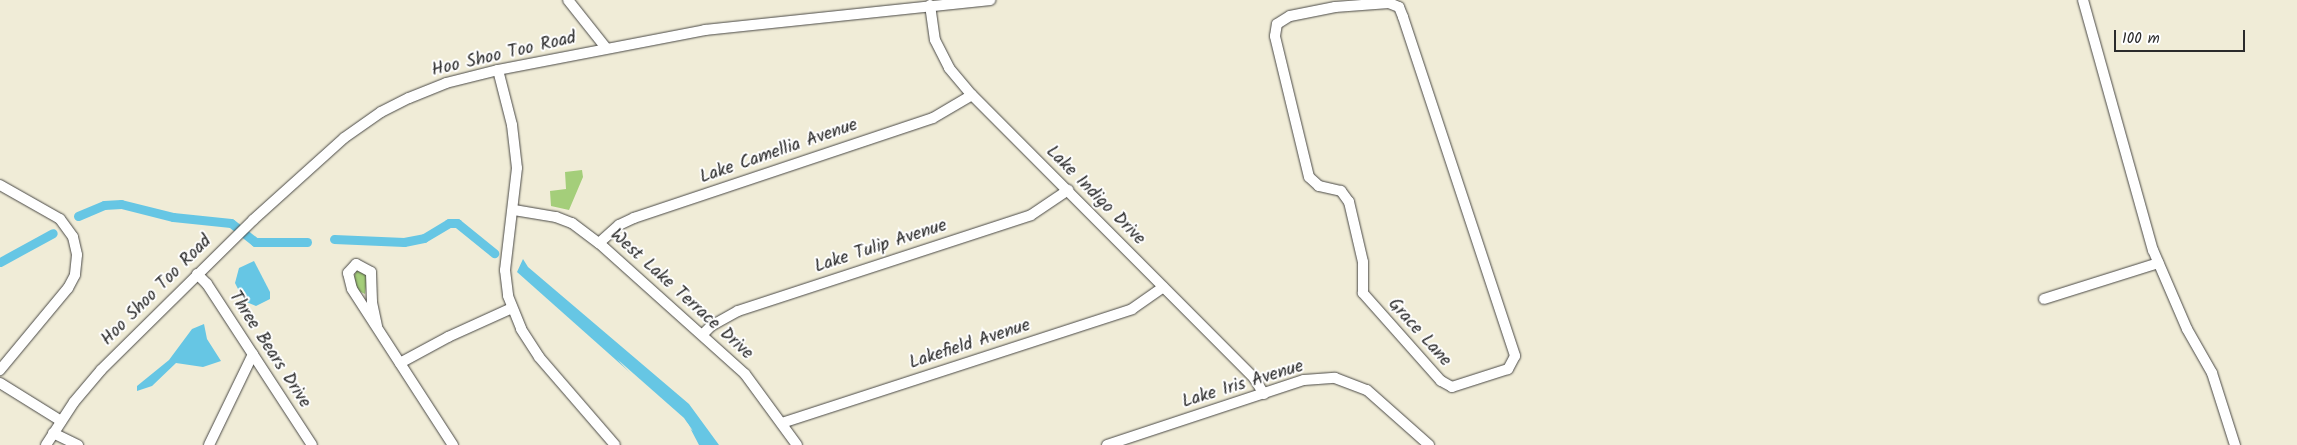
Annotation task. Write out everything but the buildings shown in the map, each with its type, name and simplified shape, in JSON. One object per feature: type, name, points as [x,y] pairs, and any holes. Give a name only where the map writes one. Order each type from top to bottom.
[{"type":"street","points":[[568,0],[606,48]]},
{"type":"street","name":"Hoo Shoo Too Road","points":[[46,445],[61,421],[100,370],[246,227],[344,138],[380,112],[446,82],[606,48],[705,30],[990,0]]},
{"type":"street","points":[[2083,0],[2158,263],[2187,329],[2212,373],[2235,445]]},
{"type":"street","name":"Grace Lane","points":[[1360,2],[1389,3],[1401,11],[1513,351],[1515,360],[1508,369],[1456,386],[1448,386],[1441,381],[1366,297],[1361,287],[1362,262],[1347,198],[1337,189],[1315,184],[1308,174],[1276,28],[1280,21],[1290,16],[1360,2]]},
{"type":"street","name":"Lake Indigo Drive","points":[[930,5],[936,40],[949,68],[972,95],[1254,378],[1264,394]]},
{"type":"street","points":[[498,70],[514,142],[517,168],[514,210],[505,270],[512,308],[539,358],[615,445]]},
{"type":"street","name":"Lake Camellia Avenue","points":[[598,243],[619,225],[634,218],[934,118],[972,95]]},
{"type":"street","points":[[0,186],[60,219],[76,245],[75,275],[68,288],[0,370]]},
{"type":"street","name":"Lake Tulip Avenue","points":[[704,333],[711,326],[738,311],[1031,215],[1068,190]]},
{"type":"street","name":"West Lake Terrace Drive","points":[[514,210],[556,217],[572,223],[598,243],[704,333],[746,374],[797,445]]},
{"type":"street","points":[[2044,300],[2158,263]]},
{"type":"street","points":[[377,326],[372,302],[371,272],[366,267],[356,264],[348,273],[349,284],[453,445]]},
{"type":"street","name":"Three Bears Drive","points":[[197,274],[206,283],[312,445]]},
{"type":"street","name":"Lakefield Avenue","points":[[782,423],[1132,309],[1163,287]]},
{"type":"street","points":[[400,363],[448,336],[512,308]]},
{"type":"street","points":[[210,445],[253,354]]},
{"type":"street","name":"Lake Iris Avenue","points":[[1107,445],[1304,380],[1335,378],[1348,381],[1367,390],[1429,445]]},
{"type":"street","points":[[0,383],[61,421]]},
{"type":"street","points":[[53,433],[78,445]]},
{"type":"green space","points":[[582,170],[583,177],[569,210],[551,206],[550,191],[566,189],[565,172]]},
{"type":"green space","points":[[357,269],[363,270],[367,278],[365,294],[359,291],[353,280]]},
{"type":"water","points":[[523,259],[528,267],[689,404],[719,445],[699,445],[688,424],[517,272]]},
{"type":"water","points":[[254,261],[270,292],[270,299],[256,306],[244,301],[235,283],[239,268]]},
{"type":"water","points":[[204,324],[207,339],[221,361],[203,367],[176,363],[152,386],[137,391],[137,386],[169,360],[192,329]]},
{"type":"pier","points":[[617,359],[684,418],[693,431],[643,387]]},
{"type":"waterway","points":[[78,216],[104,205],[121,204],[173,217],[231,223],[255,242],[307,242]]},
{"type":"waterway","points":[[334,239],[404,242],[424,238],[449,223],[457,223],[494,253]]},
{"type":"waterway","points":[[0,262],[53,233]]}]
